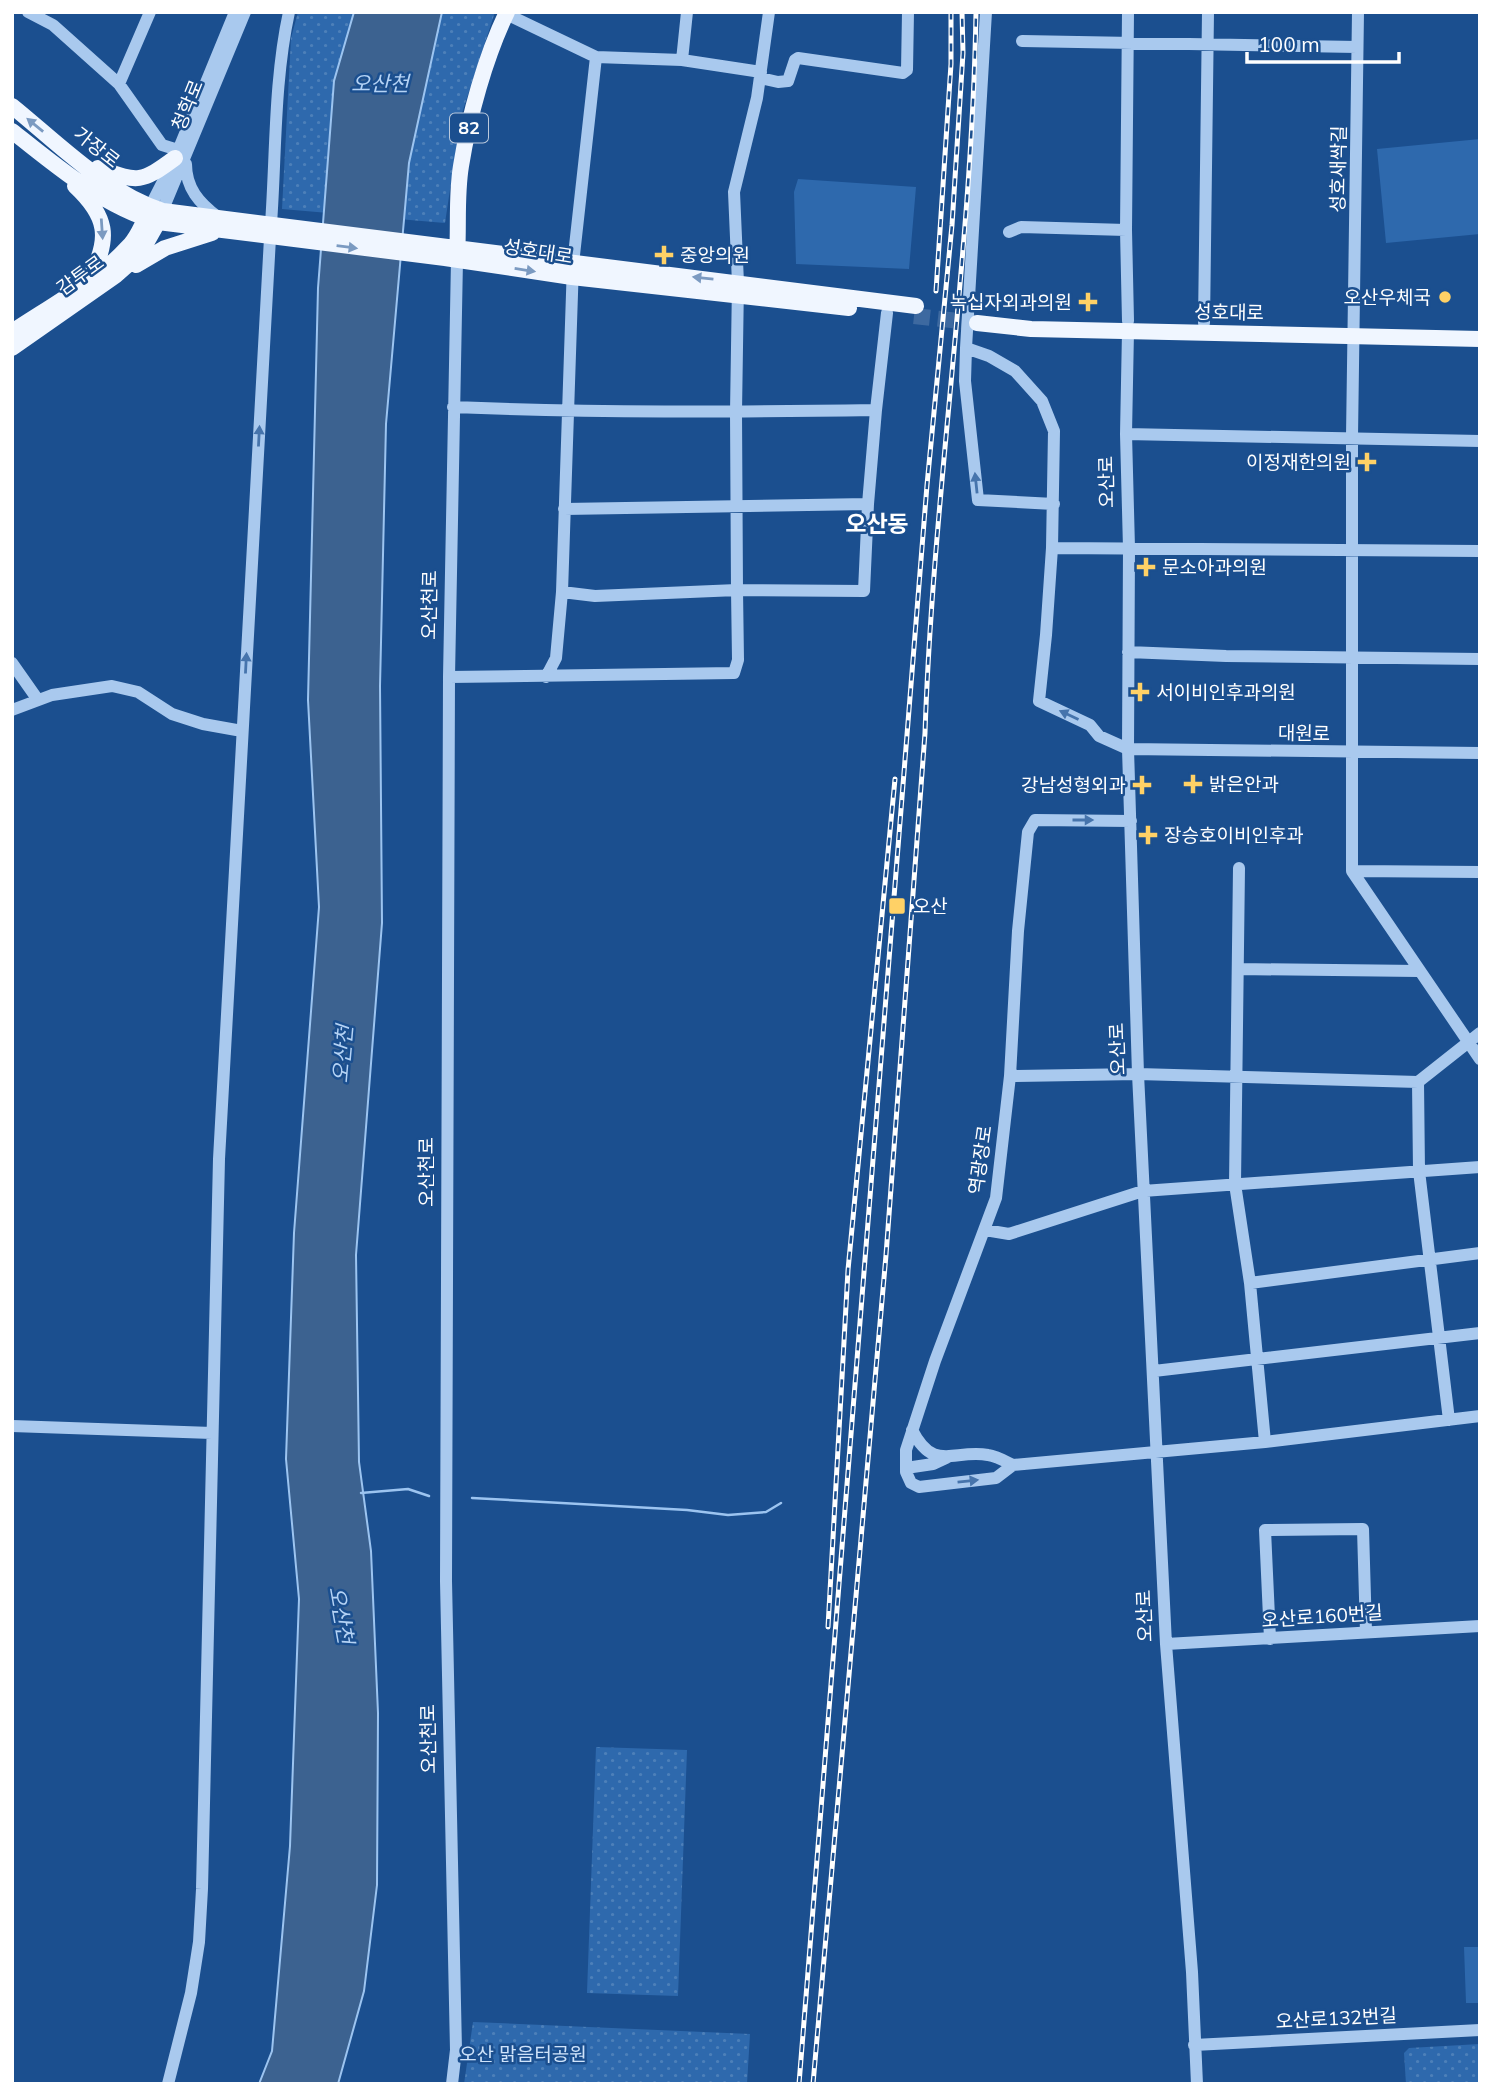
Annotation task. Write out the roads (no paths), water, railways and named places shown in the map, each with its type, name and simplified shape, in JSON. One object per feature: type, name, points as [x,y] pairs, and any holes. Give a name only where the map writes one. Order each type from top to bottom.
[{"type":"main road","name":"오산천로","points":[[452,253],[460,168],[472,114],[506,13]]},
{"type":"main road","name":"가장로","points":[[12,106],[109,184],[154,215]]},
{"type":"main road","name":"가장로","points":[[12,131],[84,186],[154,215]]},
{"type":"main road","points":[[71,154],[94,167],[130,180],[151,176],[180,155]]},
{"type":"main road","points":[[47,158],[85,195],[101,217],[103,240],[98,263],[89,279]]},
{"type":"main road","name":"성호대로","points":[[154,215],[572,271],[738,289],[915,311],[887,313],[738,289]]},
{"type":"main road","name":"감투로","points":[[12,348],[116,276],[140,254],[154,215]]},
{"type":"main road","name":"감투로","points":[[12,332],[89,279],[130,246],[154,215]]},
{"type":"main road","points":[[116,276],[165,248],[219,225]]},
{"type":"main road","name":"성호대로","points":[[977,319],[1030,319],[1128,326],[1354,331],[1480,328]]},
{"type":"main road","name":"성호대로","points":[[1128,326],[1204,323],[1480,339]]},
{"type":"street","points":[[28,12],[52,25],[119,84],[162,145],[180,155],[189,186],[219,225]]},
{"type":"street","points":[[119,84],[150,12]]},
{"type":"street","name":"청학로","points":[[180,155],[235,12]]},
{"type":"street","name":"청학로","points":[[154,215],[245,12]]},
{"type":"street","points":[[168,2084],[191,1993],[199,1942],[219,1158],[242,731],[276,232],[279,94],[289,12]]},
{"type":"street","points":[[682,60],[687,12]]},
{"type":"street","points":[[449,677],[734,673],[738,660],[738,289],[734,192],[761,75],[769,12]]},
{"type":"street","points":[[506,13],[596,57],[682,60],[761,75],[778,82],[788,81],[795,60],[801,58],[903,73],[907,69],[908,12]]},
{"type":"street","points":[[986,12],[965,381],[978,500],[1054,504]]},
{"type":"street","name":"오산로","points":[[1128,12],[1128,749],[1143,1191],[1166,1644],[1192,1972],[1197,2084]]},
{"type":"street","points":[[1204,323],[1208,12]]},
{"type":"street","name":"성호새싹길","points":[[1352,871],[1352,438],[1358,12]]},
{"type":"street","points":[[1022,41],[1357,47]]},
{"type":"street","points":[[546,677],[556,658],[562,593],[572,271],[596,57]]},
{"type":"street","points":[[1009,232],[1021,227],[1126,230]]},
{"type":"street","name":"오산천로","points":[[452,253],[446,1580],[456,2050],[452,2084]]},
{"type":"street","points":[[562,593],[595,596],[737,590],[864,591],[868,504],[887,313]]},
{"type":"street","points":[[966,348],[989,356],[1015,371],[1042,401],[1054,431],[1052,548],[1039,701],[1090,725],[1099,736],[1128,749]]},
{"type":"street","points":[[453,407],[566,412],[876,410]]},
{"type":"street","points":[[1126,434],[1480,441]]},
{"type":"street","points":[[564,509],[868,504]]},
{"type":"street","points":[[1052,548],[1480,551]]},
{"type":"street","points":[[1128,652],[1480,659]]},
{"type":"street","points":[[12,663],[38,700]]},
{"type":"street","points":[[12,710],[52,695],[112,686],[138,692],[172,714],[203,724],[242,731]]},
{"type":"street","name":"대원로","points":[[1128,749],[1480,753]]},
{"type":"street","name":"역광장로","points":[[906,1468],[906,1450],[934,1361],[996,1198],[1010,1076],[1018,931],[1028,832],[1035,820],[1131,821]]},
{"type":"street","points":[[1239,868],[1234,1184],[1250,1283],[1265,1442]]},
{"type":"street","points":[[1352,871],[1480,872]]},
{"type":"street","points":[[1352,871],[1480,1059]]},
{"type":"street","points":[[1238,969],[1419,971]]},
{"type":"street","points":[[1010,1076],[1139,1074],[1418,1082],[1480,1033]]},
{"type":"street","points":[[1418,1082],[1419,1171],[1449,1420]]},
{"type":"street","points":[[985,1230],[1009,1234],[1143,1191],[1480,1167]]},
{"type":"street","points":[[1250,1283],[1480,1252]]},
{"type":"street","points":[[1154,1371],[1480,1333]]},
{"type":"street","points":[[912,1430],[920,1446],[929,1453],[948,1457],[987,1454],[1013,1465],[1265,1442],[1480,1416]]},
{"type":"street","points":[[12,1426],[212,1433]]},
{"type":"street","points":[[948,1457],[933,1464],[906,1468],[911,1483],[919,1487],[996,1478],[1013,1465]]},
{"type":"street","points":[[1270,1639],[1265,1530],[1363,1529],[1366,1632]]},
{"type":"street","name":"오산로160번길","points":[[1166,1644],[1480,1626]]},
{"type":"street","name":"오산로132번길","points":[[1194,2045],[1480,2030]]},
{"type":"water","name":"오산천","points":[[354,12],[442,12],[409,163],[386,424],[380,686],[382,923],[356,1255],[359,1462],[371,1551],[378,1713],[377,1885],[364,1991],[338,2084],[259,2084],[272,2051],[290,1846],[299,1599],[286,1459],[294,1233],[319,907],[308,700],[318,288],[334,81]]},
{"type":"waterway","points":[[361,1493],[408,1489],[429,1496]]},
{"type":"waterway","points":[[472,1498],[687,1510],[728,1515],[766,1512],[781,1503]]},
{"type":"tunnel","points":[[914,316],[977,323]]},
{"type":"railway","points":[[936,291],[951,64],[951,12]]},
{"type":"railway","points":[[799,2084],[927,485],[952,225],[963,53],[962,12]]},
{"type":"railway","points":[[813,2084],[886,1255],[925,733],[929,643],[967,192],[976,12]]},
{"type":"railway","points":[[828,1627],[848,1270],[895,779]]},
{"type":"place","name":"중앙의원","points":[[664,255]]},
{"type":"place","name":"오산우체국","points":[[1445,297]]},
{"type":"place","name":"녹십자외과의원","points":[[1088,302]]},
{"type":"place","name":"이정재한의원","points":[[1367,462]]},
{"type":"place","name":"문소아과의원","points":[[1146,567]]},
{"type":"place","name":"서이비인후과의원","points":[[1140,692]]},
{"type":"place","name":"밝은안과","points":[[1193,784]]},
{"type":"place","name":"강남성형외과","points":[[1142,785]]},
{"type":"place","name":"장승호이비인후과","points":[[1148,835]]},
{"type":"place","name":"오산","points":[[897,906]]},
{"type":"district","name":"오산동","points":[[877,524]]},
{"type":"park label","name":"오산 맑음터공원","points":[[523,2054]]}]
